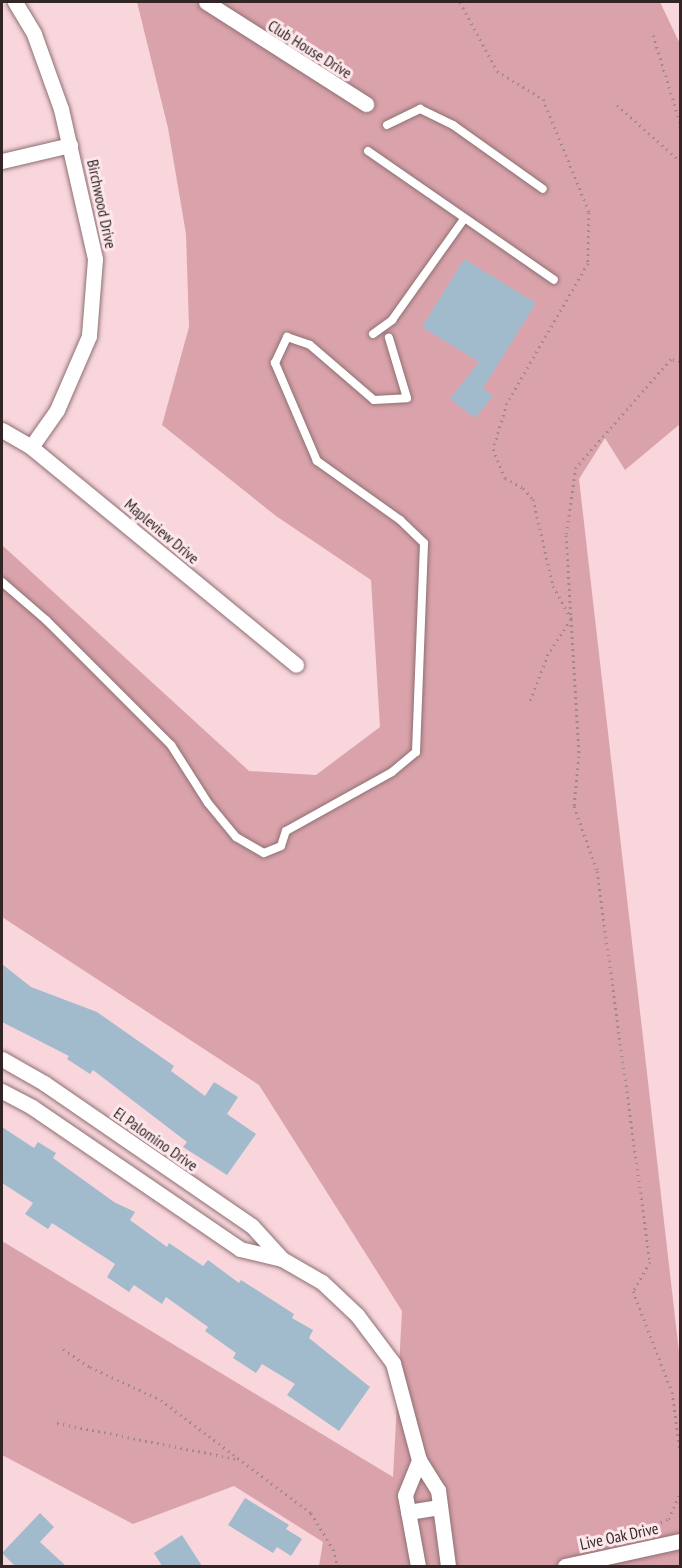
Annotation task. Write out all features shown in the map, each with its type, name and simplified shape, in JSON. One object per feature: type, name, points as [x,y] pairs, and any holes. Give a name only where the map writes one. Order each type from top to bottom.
[{"type":"street","name":"Birchwood Drive","points":[[15,2],[46,62],[70,145],[95,259],[93,309],[89,336],[75,376],[31,447]]},
{"type":"street","name":"Club House Drive","points":[[206,2],[366,104]]},
{"type":"street","points":[[2,161],[70,145]]},
{"type":"street","name":"Mapleview Drive","points":[[2,430],[31,447],[296,665]]},
{"type":"street","name":"El Palomino Drive","points":[[2,1059],[44,1083],[252,1226],[282,1259]]},
{"type":"street","name":"El Palomino Drive","points":[[2,1090],[32,1107],[240,1249],[282,1259],[322,1282],[357,1315],[393,1363],[419,1460],[438,1490],[448,1566]]},
{"type":"street","points":[[418,1566],[405,1495],[419,1460]]},
{"type":"street","points":[[408,1512],[440,1507]]},
{"type":"street","name":"Live Oak Drive","points":[[565,1566],[681,1541]]},
{"type":"lane","points":[[387,125],[420,109],[453,125],[543,189]]},
{"type":"lane","points":[[368,151],[554,280]]},
{"type":"lane","points":[[373,334],[392,321],[464,219]]},
{"type":"lane","points":[[2,582],[46,620],[171,745],[208,803],[237,837],[264,853],[281,846],[286,831],[392,772],[416,752],[424,543],[400,520],[316,461],[275,363],[287,337],[310,345],[374,400],[406,398],[389,338]]},
{"type":"path","points":[[653,35],[681,123]]},
{"type":"path","points":[[617,105],[681,161]]},
{"type":"path","points":[[680,360],[670,359],[576,467],[566,535],[579,756],[574,806],[597,872],[650,1262],[633,1291],[672,1392],[681,1451]]},
{"type":"path","points":[[507,403],[493,449],[504,478],[523,488],[533,500],[553,586],[571,619]]},
{"type":"path","points":[[530,701],[548,654],[571,619]]},
{"type":"path","points":[[63,1349],[90,1367],[161,1400],[311,1513],[333,1549],[338,1566]]},
{"type":"path","points":[[57,1423],[239,1459]]},
{"type":"path","points":[[634,1551],[626,1533],[669,1518],[681,1493]]},
{"type":"shaded area","points":[[137,2],[660,2],[680,44],[680,424],[625,470],[605,438],[579,479],[680,1361],[680,1566],[319,1566],[323,1542],[234,1486],[133,1524],[2,1455],[2,1241],[393,1477],[402,1311],[259,1085],[2,917],[2,545],[249,771],[316,775],[380,727],[371,580],[276,516],[162,425],[189,327],[186,234],[168,128]]},
{"type":"building","points":[[464,259],[536,303],[483,388],[493,396],[475,418],[450,399],[479,362],[422,327]]},
{"type":"building","points":[[2,964],[31,987],[97,1012],[174,1066],[171,1071],[205,1096],[214,1082],[238,1097],[227,1114],[256,1134],[227,1175],[183,1147],[187,1142],[93,1070],[90,1074],[67,1059],[69,1056],[2,1022]]},
{"type":"building","points":[[2,1127],[34,1148],[38,1142],[56,1153],[53,1158],[114,1202],[135,1212],[130,1220],[167,1247],[169,1243],[203,1266],[208,1260],[239,1283],[241,1280],[294,1314],[292,1318],[313,1330],[309,1338],[370,1387],[339,1431],[287,1395],[295,1384],[262,1364],[256,1373],[233,1358],[236,1353],[205,1331],[208,1327],[166,1297],[162,1304],[134,1285],[129,1292],[107,1277],[115,1264],[52,1223],[48,1229],[25,1214],[33,1203],[2,1183]]},
{"type":"building","points":[[245,1498],[289,1525],[286,1529],[302,1539],[291,1556],[277,1547],[273,1553],[228,1525]]},
{"type":"building","points":[[40,1513],[54,1527],[40,1542],[66,1566],[15,1566],[2,1553]]},
{"type":"building","points":[[182,1535],[202,1566],[162,1566],[154,1553]]}]
